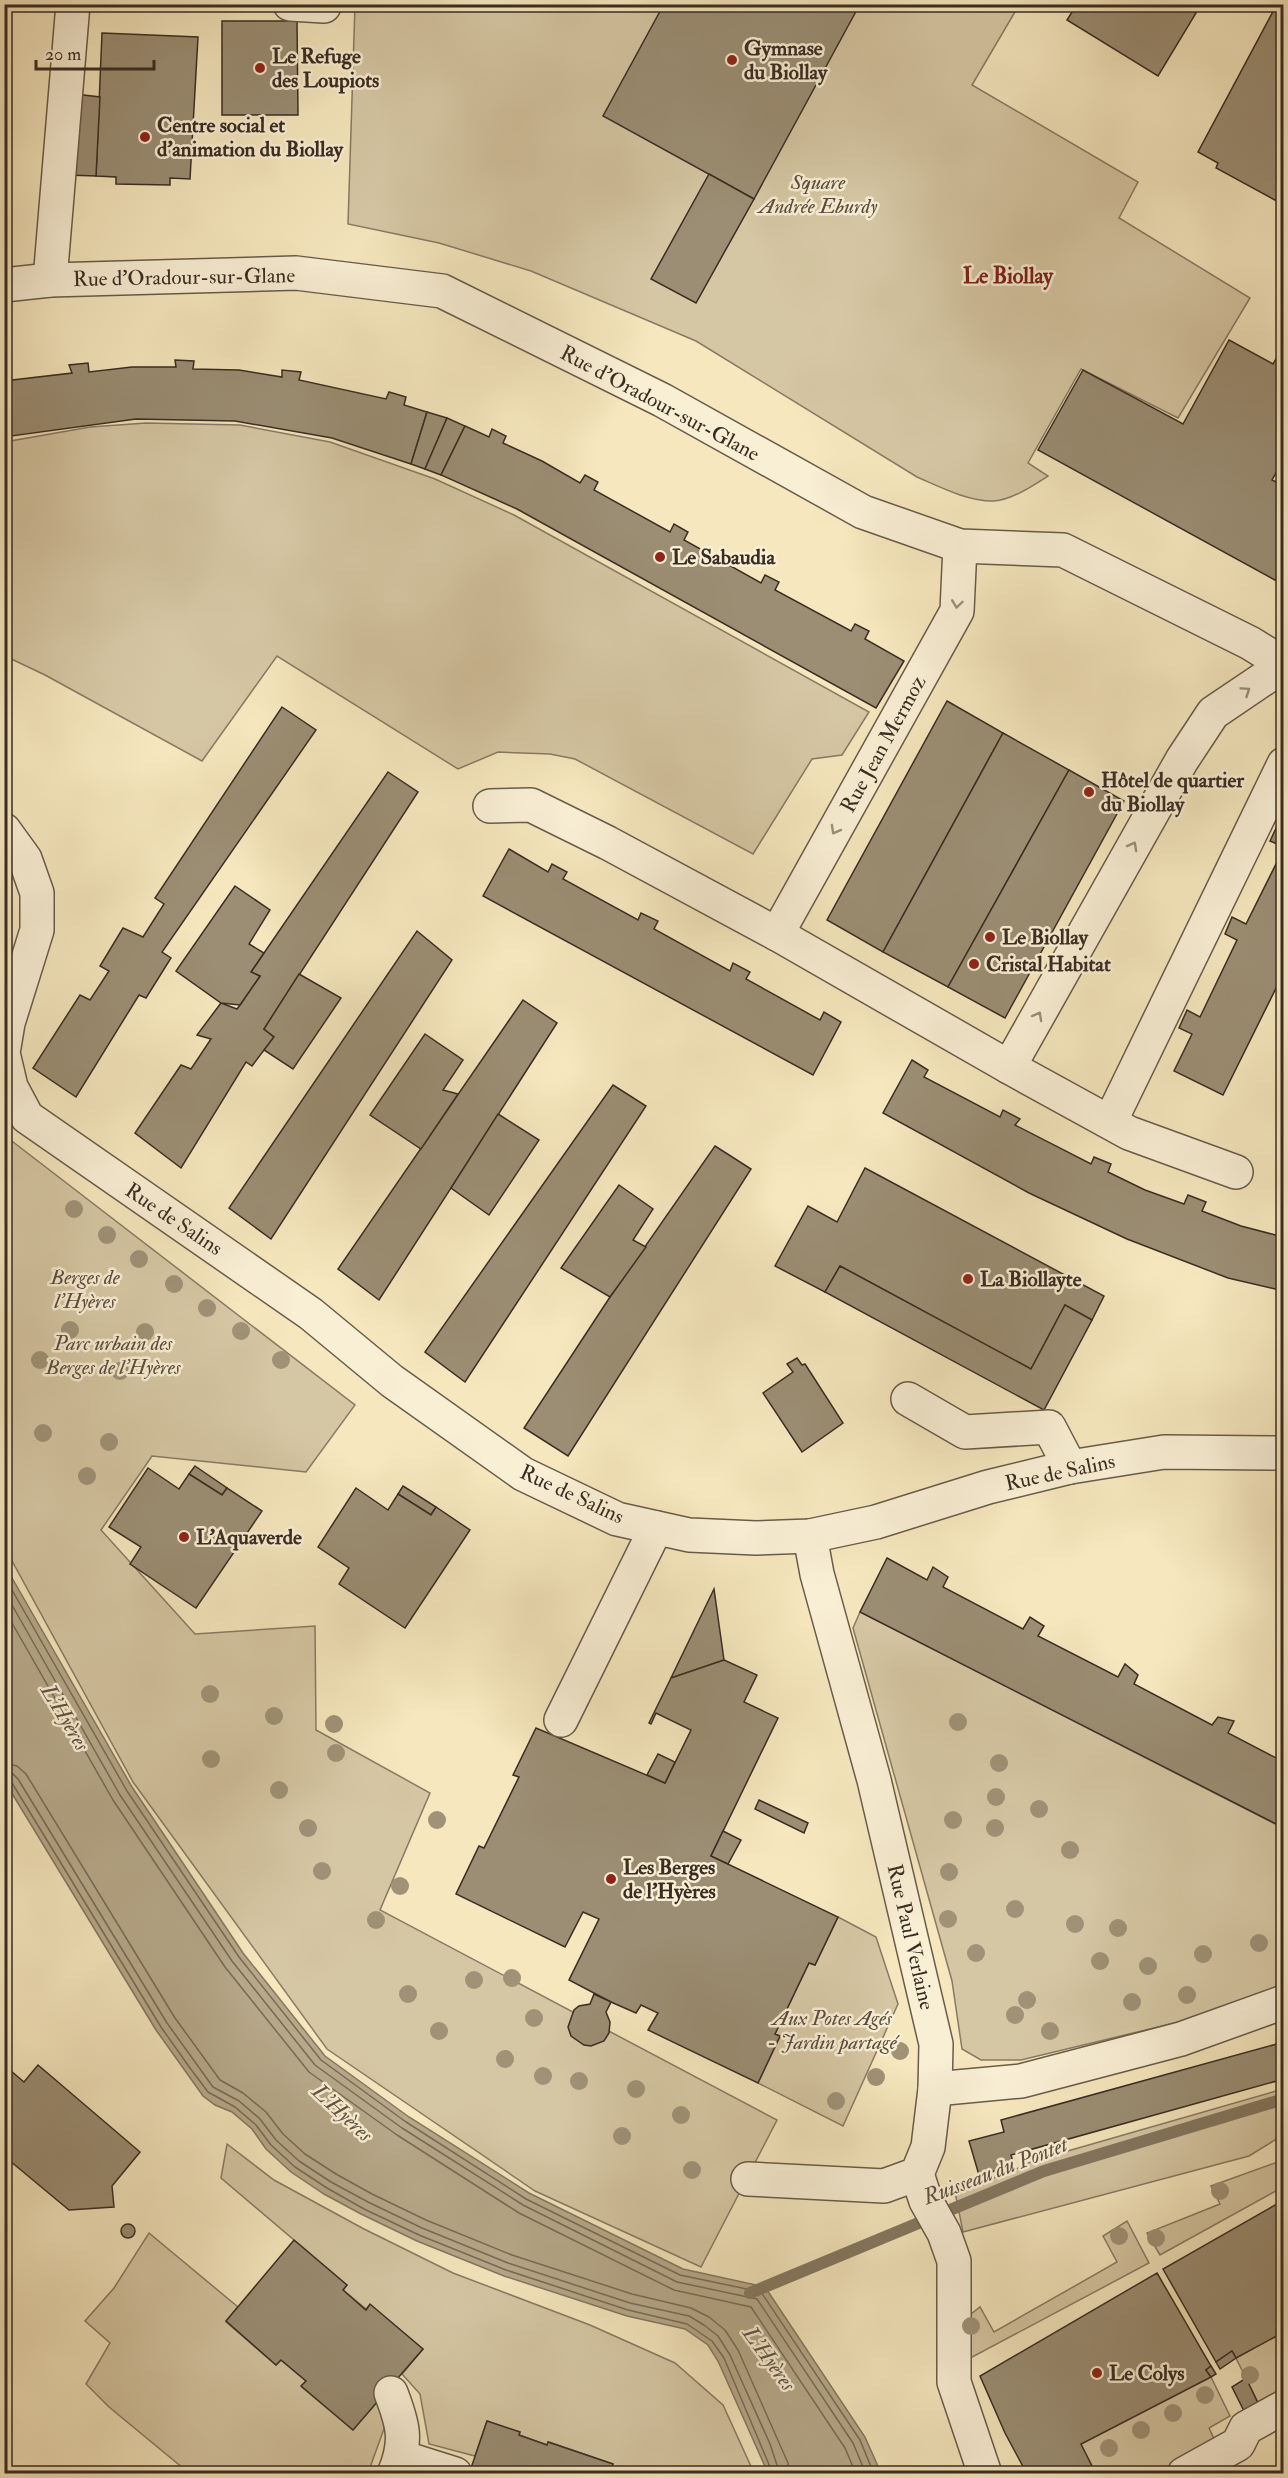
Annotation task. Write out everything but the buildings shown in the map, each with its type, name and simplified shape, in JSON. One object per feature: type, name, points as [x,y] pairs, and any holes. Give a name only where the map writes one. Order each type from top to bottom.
[{"type":"street","points":[[50,280],[73,4]]},
{"type":"street","points":[[290,4],[324,6]]},
{"type":"street","name":"Rue d'Oradour-sur-Glane","points":[[4,285],[50,280],[296,273],[442,291],[662,400],[863,512],[960,546],[1063,550],[1250,643],[1284,664]]},
{"type":"street","name":"Rue Jean Mermoz","points":[[777,934],[957,610],[960,546]]},
{"type":"street","points":[[1009,1067],[1182,760],[1213,713],[1284,664]]},
{"type":"street","points":[[1110,1122],[1284,764]]},
{"type":"street","points":[[490,806],[531,805],[608,843],[777,934],[1009,1067],[1129,1132],[1236,1172]]},
{"type":"street","points":[[4,830],[25,859],[38,893],[37,930],[8,1023],[4,1047]]},
{"type":"street","name":"Rue de Salins","points":[[4,1057],[11,1087],[27,1116],[311,1314],[392,1381],[522,1474],[616,1519],[689,1535],[756,1538],[810,1536],[876,1522],[988,1487],[1070,1467],[1164,1452],[1284,1454]]},
{"type":"street","points":[[908,1399],[965,1432],[1049,1427],[1070,1467]]},
{"type":"street","points":[[561,1720],[656,1528]]},
{"type":"street","name":"Rue Paul Verlaine","points":[[810,1536],[817,1574],[874,1780],[936,2044],[935,2089],[922,2187]]},
{"type":"street","points":[[935,2089],[1021,2081],[1182,2039],[1284,2002]]},
{"type":"street","points":[[748,2179],[922,2187],[944,2233],[954,2261],[954,2382],[985,2474]]},
{"type":"street","points":[[391,2393],[403,2422],[398,2465],[455,2474]]},
{"type":"street","points":[[1184,2474],[1238,2444],[1246,2428],[1284,2408]]},
{"type":"green space","name":"Square Andrée Eburdy","points":[[355,5],[1019,5],[972,85],[1138,182],[1119,218],[1250,298],[1178,418],[1081,369],[1028,463],[1048,476],[1022,492],[1000,500],[983,500],[964,496],[917,477],[696,341],[531,271],[439,243],[348,224]]},
{"type":"green space","points":[[146,423],[240,425],[330,442],[435,479],[514,515],[869,712],[842,755],[812,759],[753,854],[575,759],[550,754],[498,752],[458,769],[277,656],[202,761],[45,675],[5,656],[5,442],[90,427]]},
{"type":"green space","name":"Parc urbain des Berges de l'Hyères","points":[[4,1135],[355,1405],[306,1472],[152,1456],[101,1530],[195,1634],[315,1626],[316,1730],[430,1793],[380,1910],[777,2120],[701,2267],[535,2191],[327,2049],[133,1782],[5,1548]]},
{"type":"green space","points":[[860,1612],[1283,1828],[1283,1984],[1208,2015],[1021,2060],[981,2060],[962,2049],[952,1981],[853,1628]]},
{"type":"green space","name":"Aux Potes Agés - Jardin partagé","points":[[838,1917],[876,1937],[898,2004],[843,2126],[758,2083],[780,2037],[775,2034],[809,1963],[815,1965]]},
{"type":"green space","points":[[1283,2089],[1283,2135],[1249,2156],[963,2232],[954,2187],[1001,2176],[1033,2161]]},
{"type":"green space","points":[[227,2144],[274,2180],[364,2229],[453,2273],[590,2325],[675,2363],[723,2405],[754,2473],[629,2473],[612,2467],[613,2464],[549,2442],[547,2445],[519,2435],[520,2432],[487,2421],[475,2456],[429,2444],[420,2394],[402,2374],[423,2349],[370,2305],[366,2309],[343,2290],[347,2285],[221,2178]]},
{"type":"green space","points":[[1283,2160],[1283,2187],[1160,2255],[1147,2233],[1220,2204],[1211,2186]]},
{"type":"green space","points":[[1127,2221],[1149,2263],[961,2363],[962,2321],[980,2307],[994,2332],[1117,2262],[1103,2236]]},
{"type":"green space","points":[[149,2233],[238,2307],[226,2322],[276,2365],[281,2360],[306,2381],[302,2387],[353,2430],[377,2402],[389,2415],[368,2473],[189,2473],[109,2407],[86,2384],[110,2343],[85,2321],[114,2288]]},
{"type":"green space","points":[[1283,2332],[1283,2394],[1260,2407],[1236,2358]]},
{"type":"green space","points":[[1211,2377],[1230,2416],[1209,2428],[1217,2445],[1165,2473],[1077,2474],[1081,2444]]},
{"type":"water","name":"L'Hyères","points":[[4,1564],[132,1787],[243,1953],[325,2056],[409,2117],[529,2193],[683,2269],[765,2287],[865,2437],[881,2473],[768,2473],[718,2361],[708,2345],[685,2329],[627,2316],[504,2276],[417,2241],[361,2214],[324,2194],[291,2172],[266,2149],[252,2129],[232,2112],[215,2105],[203,2096],[156,2030],[5,1782]]},
{"type":"waterway","name":"Ruisseau du Pontet","points":[[750,2293],[1044,2171],[1284,2099]]},
{"type":"place","name":"Gymnase du Biollay","points":[[732,60]]},
{"type":"place","name":"Le Refuge des Loupiots","points":[[260,68]]},
{"type":"place","name":"Centre social et d'animation du Biollay","points":[[145,137]]},
{"type":"place","name":"Le Sabaudia","points":[[660,557]]},
{"type":"place","name":"Hôtel de quartier du Biollay","points":[[1089,792]]},
{"type":"place","name":"Le Biollay","points":[[990,937]]},
{"type":"place","name":"Cristal Habitat","points":[[974,964]]},
{"type":"place","name":"La Biollayte","points":[[968,1279]]},
{"type":"place","name":"L'Aquaverde","points":[[184,1537]]},
{"type":"place","name":"Les Berges de l'Hyères","points":[[611,1879]]},
{"type":"place","name":"Le Colys","points":[[1097,2373]]},
{"type":"district","name":"Le Biollay","points":[[1008,275]]},
{"type":"park label","name":"Berges de l'Hyères","points":[[85,1289]]}]
